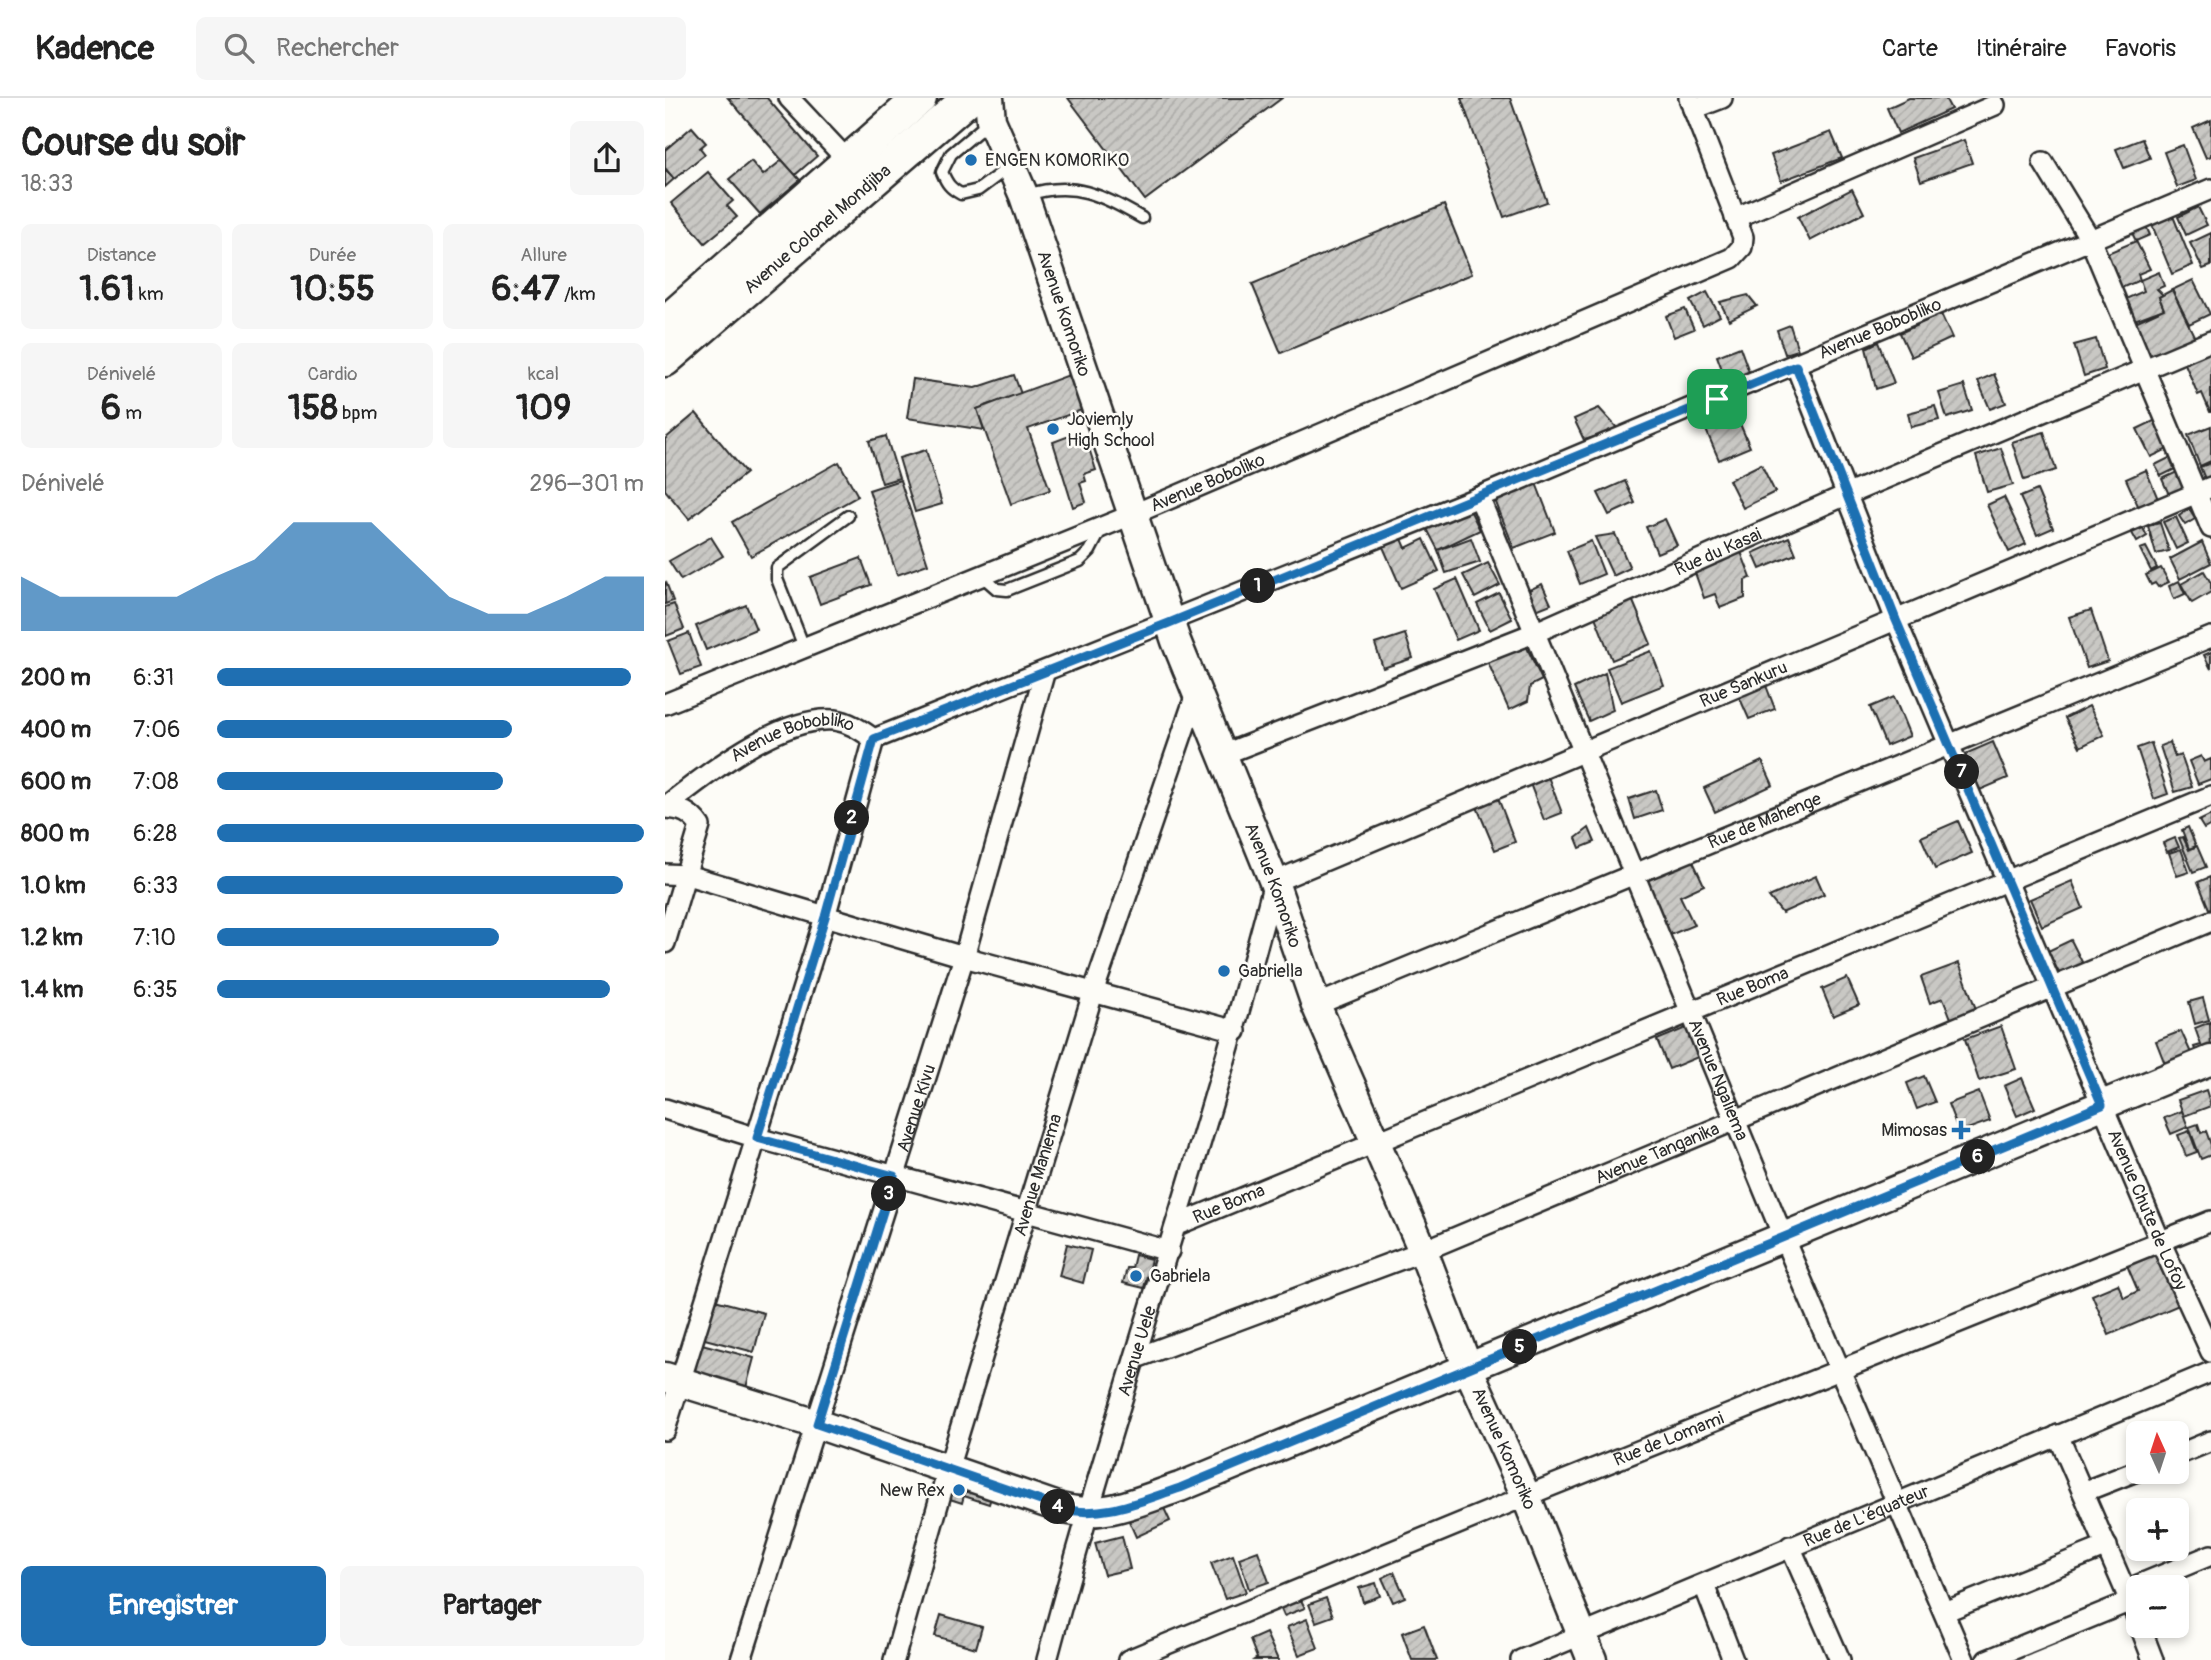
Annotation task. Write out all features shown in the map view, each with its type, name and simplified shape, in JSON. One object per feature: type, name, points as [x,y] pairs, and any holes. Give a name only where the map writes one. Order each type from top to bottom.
[{"type":"main road","name":"Avenue Colonel Mondjiba","points":[[665,323],[920,98]]},
{"type":"main road","name":"Avenue Colonel Mondjiba","points":[[665,360],[983,105]]},
{"type":"street","points":[[789,98],[849,162]]},
{"type":"street","points":[[1722,98],[1691,104],[1735,218],[1996,104]]},
{"type":"street","name":"Avenue Komoriko","points":[[983,105],[1024,196],[1169,623],[1275,882],[1317,1005],[1423,1251],[1468,1368],[1525,1496],[1587,1648]]},
{"type":"street","points":[[2043,162],[2090,239],[2143,369],[2204,490],[2211,528]]},
{"type":"street","name":"Avenue Bobobliko","points":[[665,808],[739,751],[819,720],[847,724],[874,739],[1044,674],[1479,497],[1796,366],[2211,189]]},
{"type":"street","name":"Avenue Boboliko","points":[[665,704],[1134,514],[1732,258],[1742,247],[1735,218]]},
{"type":"street","name":"Rue du Kasai","points":[[1222,755],[1534,633],[1846,495],[2211,341]]},
{"type":"street","name":"Avenue Chute de Lofoy","points":[[1796,366],[1896,620],[2161,1243],[2211,1352]]},
{"type":"street","name":"Rue Sankuru","points":[[1275,882],[2204,490]]},
{"type":"street","name":"Avenue Ngaliema","points":[[1479,497],[1784,1239],[1964,1660]]},
{"type":"street","name":"Rue de Mahenge","points":[[1317,1005],[2211,637]]},
{"type":"street","name":"Avenue Kivu","points":[[741,1660],[964,957],[1044,674]]},
{"type":"street","name":"Avenue Maniema","points":[[894,1660],[948,1469],[1029,1213],[1093,993],[1196,694]]},
{"type":"street","points":[[665,1430],[672,1379],[757,1138],[825,917],[874,739]]},
{"type":"street","name":"Rue Boma","points":[[1177,1226],[2211,796]]},
{"type":"street","name":"Avenue Bobobliko","points":[[665,808],[681,809],[691,814],[700,826],[687,875]]},
{"type":"street","points":[[665,874],[687,875],[964,957],[1236,1031]]},
{"type":"street","points":[[665,943],[687,875]]},
{"type":"street","name":"Avenue Uele","points":[[1047,1660],[1086,1514],[1236,1031],[1275,882]]},
{"type":"street","name":"Avenue Tanganika","points":[[1136,1358],[1423,1251],[2211,921]]},
{"type":"street","points":[[672,1379],[817,1424],[1086,1514],[1116,1508],[1180,1488],[2211,1060]]},
{"type":"street","points":[[665,1110],[757,1138],[1169,1251]]},
{"type":"street","name":"Rue de Lomami","points":[[1128,1660],[1525,1496],[2211,1221]]},
{"type":"street","name":"Rue de L'équateur","points":[[1521,1660],[1587,1648],[1704,1585],[1790,1546],[1899,1504],[2211,1372]]},
{"type":"street","points":[[2058,1435],[2126,1591]]},
{"type":"street","points":[[2189,1450],[2211,1441]]},
{"type":"street","points":[[2083,1492],[2126,1475]]},
{"type":"street","points":[[1790,1546],[1840,1660]]},
{"type":"street","points":[[1944,1612],[2106,1546]]},
{"type":"street","points":[[2171,1575],[2211,1555]]},
{"type":"street","points":[[1704,1585],[1733,1660]]},
{"type":"street","points":[[1986,1660],[2126,1597]]},
{"type":"street","points":[[2144,1638],[2153,1660]]},
{"type":"lane","points":[[983,105],[951,153],[942,172],[945,180],[949,188],[961,194],[978,190],[1010,167]]},
{"type":"lane","points":[[1024,196],[1072,187],[1114,202],[1142,218]]},
{"type":"lane","points":[[804,647],[777,579],[777,568],[848,516]]},
{"type":"building","points":[[728,98],[767,98],[817,156],[795,175]]},
{"type":"building","points":[[1068,98],[1282,98],[1145,200]]},
{"type":"building","points":[[1461,98],[1510,98],[1547,202],[1504,217]]},
{"type":"building","points":[[1909,98],[1945,98],[1951,109],[1898,133],[1887,108]]},
{"type":"building","points":[[2211,120],[2211,156],[2206,158],[2193,128]]},
{"type":"building","points":[[692,127],[706,143],[700,148],[705,154],[674,179],[665,168],[665,150]]},
{"type":"building","points":[[1831,132],[1842,158],[1781,181],[1771,155]]},
{"type":"building","points":[[2142,139],[2150,158],[2124,168],[2116,149]]},
{"type":"building","points":[[1964,140],[1972,163],[1921,181],[1913,158]]},
{"type":"building","points":[[2183,145],[2196,180],[2177,187],[2164,152]]},
{"type":"building","points":[[782,160],[800,180],[760,214],[729,179],[751,161],[763,175]]},
{"type":"building","points":[[665,169],[674,179],[665,187]]},
{"type":"building","points":[[708,172],[733,201],[727,206],[737,217],[705,243],[671,203]]},
{"type":"building","points":[[1852,189],[1864,213],[1810,241],[1798,217]]},
{"type":"building","points":[[1444,205],[1472,274],[1281,353],[1252,284]]},
{"type":"building","points":[[2198,207],[2207,225],[2186,235],[2178,217]]},
{"type":"building","points":[[2173,216],[2193,265],[2172,274],[2152,225]]},
{"type":"building","points":[[2145,224],[2150,235],[2136,241],[2131,231]]},
{"type":"building","points":[[2211,233],[2211,266],[2203,269],[2190,243]]},
{"type":"building","points":[[2136,241],[2150,269],[2138,274],[2140,280],[2119,289],[2103,255]]},
{"type":"building","points":[[2159,272],[2164,286],[2157,289],[2163,295],[2159,297],[2164,309],[2129,322],[2121,301],[2144,291],[2140,280]]},
{"type":"building","points":[[2193,280],[2210,314],[2189,324],[2172,290]]},
{"type":"building","points":[[2172,290],[2196,340],[2150,361],[2133,323],[2164,309],[2159,297]]},
{"type":"building","points":[[1707,292],[1720,316],[1703,325],[1690,301]]},
{"type":"building","points":[[1748,295],[1757,306],[1729,320],[1720,302]]},
{"type":"building","points":[[1685,309],[1694,329],[1674,337],[1666,316]]},
{"type":"building","points":[[1941,314],[1952,338],[1911,357],[1900,333]]},
{"type":"building","points":[[1790,325],[1798,350],[1785,354],[1777,330]]},
{"type":"building","points":[[2096,339],[2105,369],[2084,376],[2074,345]]},
{"type":"building","points":[[1878,342],[1894,383],[1876,389],[1866,348]]},
{"type":"building","points":[[1740,347],[1749,372],[1726,380],[1717,356]]},
{"type":"building","points":[[2211,347],[2210,412],[2202,393],[2198,395],[2183,359]]},
{"type":"building","points":[[1994,374],[2006,403],[1990,409],[1978,381]]},
{"type":"building","points":[[1014,375],[1021,394],[977,409],[984,430],[907,418],[913,379],[975,388]]},
{"type":"building","points":[[1069,375],[1082,410],[1028,429],[1050,490],[1011,504],[977,409]]},
{"type":"building","points":[[1964,385],[1972,410],[1947,418],[1939,393]]},
{"type":"building","points":[[1935,406],[1939,420],[1911,427],[1908,413]]},
{"type":"building","points":[[1599,408],[1619,430],[1584,440],[1574,419]]},
{"type":"building","points":[[1734,410],[1750,447],[1719,460],[1703,423]]},
{"type":"building","points":[[696,413],[746,473],[689,519],[665,490],[665,439]]},
{"type":"building","points":[[2160,418],[2174,446],[2151,457],[2137,429]]},
{"type":"building","points":[[2211,426],[2211,461],[2200,466],[2188,435]]},
{"type":"building","points":[[2044,432],[2056,470],[2024,480],[2012,442]]},
{"type":"building","points":[[1072,435],[1075,443],[1086,439],[1096,470],[1084,474],[1086,481],[1080,483],[1086,502],[1073,507],[1053,442]]},
{"type":"building","points":[[886,436],[899,478],[882,483],[869,441]]},
{"type":"building","points":[[2001,448],[2013,485],[1987,492],[1976,456]]},
{"type":"building","points":[[926,450],[942,504],[915,512],[899,458]]},
{"type":"building","points":[[2171,457],[2177,468],[2161,476],[2155,465]]},
{"type":"building","points":[[839,462],[858,496],[751,556],[732,522]]},
{"type":"building","points":[[2211,463],[2211,485],[2208,486],[2200,467]]},
{"type":"building","points":[[1761,464],[1775,492],[1743,508],[1729,480]]},
{"type":"building","points":[[2146,470],[2158,499],[2139,508],[2126,479]]},
{"type":"building","points":[[2177,472],[2186,492],[2171,499],[2162,479]]},
{"type":"building","points":[[900,480],[928,564],[897,575],[869,490]]},
{"type":"building","points":[[1625,481],[1635,503],[1609,515],[1598,493]]},
{"type":"building","points":[[1536,483],[1555,532],[1514,548],[1495,500]]},
{"type":"building","points":[[2037,490],[2053,528],[2037,535],[2020,497]]},
{"type":"building","points":[[2004,497],[2026,544],[2009,552],[1987,505]]},
{"type":"building","points":[[1469,508],[1480,530],[1438,550],[1426,527]]},
{"type":"building","points":[[2189,509],[2195,519],[2185,525],[2179,516]]},
{"type":"building","points":[[2176,517],[2188,543],[2176,549],[2163,522]]},
{"type":"building","points":[[1665,519],[1677,545],[1657,553],[1646,527]]},
{"type":"building","points":[[2160,523],[2169,551],[2156,554],[2148,526]]},
{"type":"building","points":[[2143,528],[2147,536],[2137,542],[2132,533]]},
{"type":"building","points":[[1399,532],[1406,548],[1424,539],[1439,571],[1401,588],[1380,540]]},
{"type":"building","points":[[1615,534],[1630,568],[1613,576],[1595,537]]},
{"type":"building","points":[[711,537],[723,556],[681,580],[669,561]]},
{"type":"building","points":[[1789,537],[1796,554],[1760,569],[1753,553]]},
{"type":"building","points":[[1471,538],[1480,562],[1446,573],[1438,550]]},
{"type":"building","points":[[1591,541],[1604,574],[1580,584],[1567,551]]},
{"type":"building","points":[[2202,542],[2211,563],[2180,579],[2170,559]]},
{"type":"building","points":[[2146,547],[2157,568],[2151,571],[2140,549]]},
{"type":"building","points":[[1741,552],[1751,578],[1745,580],[1745,598],[1720,608],[1715,594],[1704,598],[1694,570]]},
{"type":"building","points":[[861,558],[871,585],[820,604],[810,577]]},
{"type":"building","points":[[1488,563],[1500,585],[1475,598],[1463,575]]},
{"type":"building","points":[[2161,568],[2169,582],[2158,587],[2155,583],[2151,585],[2146,575]]},
{"type":"building","points":[[2204,571],[2211,583],[2211,592],[2192,603],[2181,584]]},
{"type":"building","points":[[1457,579],[1479,630],[1456,640],[1434,589]]},
{"type":"building","points":[[2179,581],[2185,594],[2174,599],[2169,586]]},
{"type":"building","points":[[665,583],[673,601],[665,604]]},
{"type":"building","points":[[1542,584],[1551,604],[1536,610],[1527,591]]},
{"type":"building","points":[[1499,593],[1512,619],[1490,630],[1477,604]]},
{"type":"building","points":[[1632,599],[1651,644],[1612,660],[1594,614]]},
{"type":"building","points":[[674,604],[684,629],[666,636],[665,607]]},
{"type":"building","points":[[746,605],[756,629],[706,650],[696,626]]},
{"type":"building","points":[[2091,610],[2108,661],[2087,668],[2069,617]]},
{"type":"building","points":[[689,633],[701,667],[681,674],[668,641]]},
{"type":"building","points":[[1405,634],[1413,658],[1383,668],[1375,644]]},
{"type":"building","points":[[1524,641],[1542,680],[1530,686],[1528,701],[1509,710],[1486,658]]},
{"type":"building","points":[[1651,651],[1664,685],[1621,702],[1607,668]]},
{"type":"building","points":[[2211,652],[2211,669],[2204,655]]},
{"type":"building","points":[[1605,673],[1613,710],[1589,721],[1574,688]]},
{"type":"building","points":[[1765,683],[1775,709],[1749,719],[1738,694]]},
{"type":"building","points":[[1894,697],[1910,736],[1886,746],[1870,707]]},
{"type":"building","points":[[2089,706],[2104,735],[2080,747],[2065,718]]},
{"type":"building","points":[[1993,742],[2008,778],[1980,790],[1965,754]]},
{"type":"building","points":[[2170,742],[2175,757],[2181,755],[2192,787],[2175,792],[2160,746]]},
{"type":"building","points":[[2151,743],[2168,794],[2154,799],[2137,748]]},
{"type":"building","points":[[2201,756],[2204,762],[2211,759],[2211,779],[2198,784],[2189,761]]},
{"type":"building","points":[[1762,761],[1773,785],[1715,812],[1704,788]]},
{"type":"building","points":[[1547,774],[1562,813],[1544,820],[1529,781]]},
{"type":"building","points":[[1656,790],[1662,810],[1635,819],[1629,799]]},
{"type":"building","points":[[1498,798],[1515,842],[1495,850],[1477,807]]},
{"type":"building","points":[[2211,815],[2211,825],[2204,829],[2199,821]]},
{"type":"building","points":[[1958,821],[1972,853],[1935,869],[1921,837]]},
{"type":"building","points":[[2188,827],[2196,846],[2189,849],[2182,830]]},
{"type":"building","points":[[1589,828],[1595,842],[1580,848],[1576,838]]},
{"type":"building","points":[[2183,837],[2189,850],[2197,846],[2206,867],[2193,872],[2179,838]]},
{"type":"building","points":[[2175,838],[2179,847],[2167,852],[2163,843]]},
{"type":"building","points":[[2181,849],[2189,872],[2177,876],[2169,853]]},
{"type":"building","points":[[1691,857],[1704,885],[1680,896],[1694,925],[1670,935],[1644,878]]},
{"type":"building","points":[[1816,876],[1824,894],[1782,913],[1769,897]]},
{"type":"building","points":[[2210,877],[2211,908],[2209,909],[2198,882]]},
{"type":"building","points":[[2072,881],[2083,908],[2042,926],[2030,899]]},
{"type":"building","points":[[2071,940],[2084,966],[2061,977],[2048,951]]},
{"type":"building","points":[[1959,963],[1977,1012],[1952,1021],[1943,998],[1930,1003],[1921,977]]},
{"type":"building","points":[[1847,978],[1859,1005],[1833,1016],[1822,989]]},
{"type":"building","points":[[2203,998],[2209,1020],[2195,1024],[2189,1002]]},
{"type":"building","points":[[2210,1022],[2211,1054],[2198,1059],[2194,1047],[2201,1045],[2195,1028]]},
{"type":"building","points":[[2001,1026],[2016,1069],[1979,1081],[1965,1039]]},
{"type":"building","points":[[1686,1028],[1698,1057],[1669,1069],[1657,1040]]},
{"type":"building","points":[[2181,1031],[2191,1053],[2165,1064],[2156,1041]]},
{"type":"building","points":[[1924,1076],[1935,1102],[1917,1109],[1907,1083]]},
{"type":"building","points":[[2022,1078],[2035,1108],[2017,1116],[2004,1086]]},
{"type":"building","points":[[2206,1090],[2211,1106],[2184,1116],[2178,1100]]},
{"type":"building","points":[[1979,1092],[1990,1121],[1959,1132],[1948,1104]]},
{"type":"building","points":[[2182,1111],[2188,1127],[2171,1134],[2164,1118]]},
{"type":"building","points":[[2198,1124],[2201,1133],[2206,1131],[2211,1145],[2211,1155],[2201,1159],[2189,1127]]},
{"type":"building","points":[[2189,1131],[2197,1152],[2186,1156],[2178,1135]]},
{"type":"building","points":[[1067,1244],[1091,1250],[1083,1283],[1059,1276]]},
{"type":"building","points":[[2155,1251],[2179,1305],[2109,1335],[2092,1295],[2118,1284],[2124,1298],[2138,1291],[2126,1263]]},
{"type":"building","name":"Gabriela","points":[[1135,1255],[1151,1259],[1144,1288],[1123,1283],[1127,1268],[1132,1268]]},
{"type":"building","points":[[711,1299],[764,1313],[754,1352],[701,1338]]},
{"type":"building","points":[[702,1344],[754,1358],[744,1395],[692,1380]]},
{"type":"building","name":"New Rex","points":[[956,1480],[967,1484],[962,1503],[950,1499]]},
{"type":"building","points":[[967,1484],[993,1491],[989,1504],[964,1496]]},
{"type":"building","points":[[1163,1506],[1170,1521],[1136,1537],[1129,1521]]},
{"type":"building","points":[[1122,1536],[1130,1569],[1104,1575],[1095,1543]]},
{"type":"building","points":[[1258,1551],[1269,1582],[1249,1589],[1239,1558]]},
{"type":"building","points":[[1233,1555],[1246,1592],[1225,1599],[1211,1563]]},
{"type":"building","points":[[1394,1572],[1405,1597],[1393,1602],[1382,1578]]},
{"type":"building","points":[[1376,1583],[1380,1596],[1363,1602],[1359,1588]]},
{"type":"building","points":[[1300,1598],[1305,1608],[1284,1616],[1280,1607]]},
{"type":"building","points":[[1326,1598],[1333,1616],[1316,1622],[1309,1604]]},
{"type":"building","points":[[941,1615],[982,1627],[976,1648],[935,1636]]},
{"type":"building","points":[[1307,1619],[1318,1648],[1299,1655],[1287,1627]]},
{"type":"building","points":[[1424,1625],[1437,1660],[1412,1660],[1402,1633]]},
{"type":"building","points":[[1266,1633],[1278,1660],[1254,1660],[1257,1658],[1250,1640]]},
{"type":"place","name":"ENGEN KOMORIKO","points":[[971,160]]},
{"type":"place","name":"Joviemly High School","points":[[1053,429]]},
{"type":"place","name":"Gabriella","points":[[1224,971]]},
{"type":"place","name":"Mimosas","points":[[1961,1130]]},
{"type":"place","name":"Gabriela","points":[[1136,1276]]},
{"type":"place","name":"New Rex","points":[[959,1490]]},
{"type":"route","points":[[1796,366],[1896,620],[1951,744],[2102,1105],[1180,1488],[1108,1510],[1086,1514],[1074,1512],[817,1424],[894,1176],[757,1138],[825,917],[874,739],[1044,674],[1717,399],[1796,366]]}]
